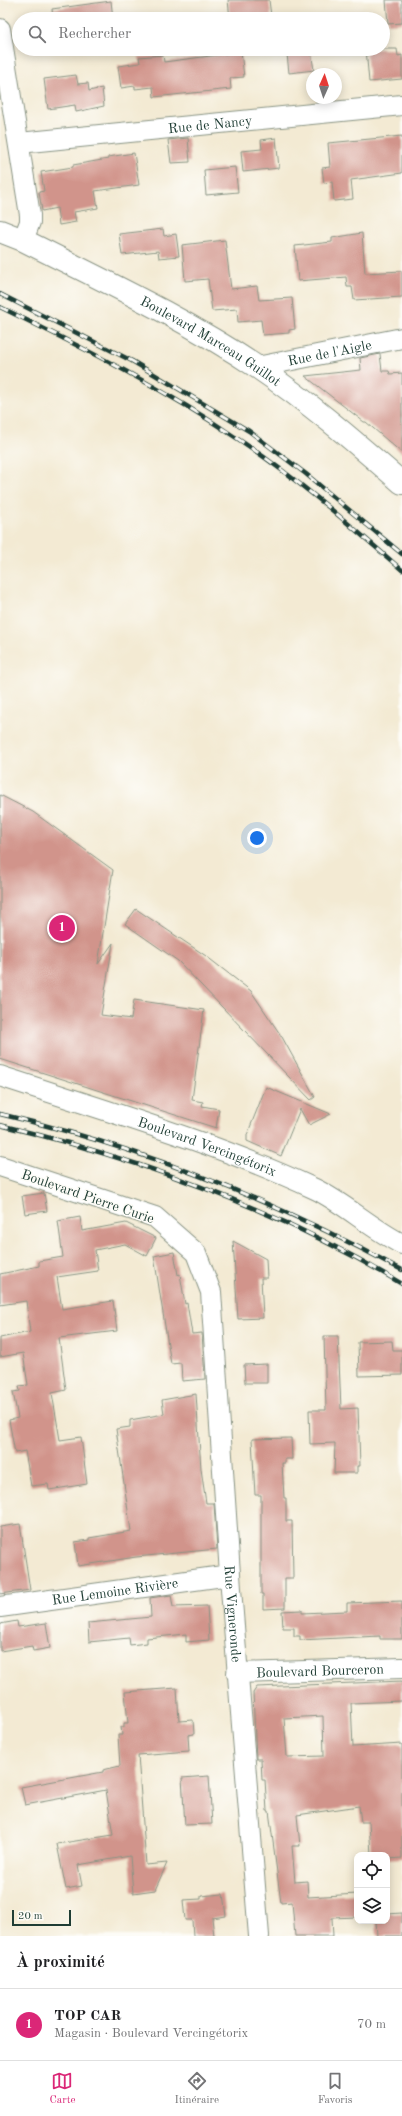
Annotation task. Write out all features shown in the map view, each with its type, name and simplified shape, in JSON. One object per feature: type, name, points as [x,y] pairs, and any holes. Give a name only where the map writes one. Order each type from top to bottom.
[{"type":"main road","name":"Boulevard Marceau Guillot","points":[[0,231],[23,240],[184,322],[257,367],[319,412],[402,483]]},
{"type":"street","points":[[0,29],[30,215],[30,222],[23,240]]},
{"type":"street","name":"Rue de Nancy","points":[[19,143],[402,105]]},
{"type":"street","name":"Rue de l'Aigle","points":[[257,367],[402,338]]},
{"type":"street","name":"Boulevard Vercingétorix","points":[[0,1076],[220,1149],[317,1190],[382,1234],[402,1244]]},
{"type":"street","name":"Boulevard Pierre Curie","points":[[0,1166],[155,1217],[196,1253],[211,1292]]},
{"type":"street","name":"Rue Vigneronde","points":[[211,1292],[237,1673],[259,1936]]},
{"type":"street","name":"Rue Lemoine Rivière","points":[[0,1607],[230,1575]]},
{"type":"street","name":"Boulevard Bourceron","points":[[237,1673],[402,1668]]},
{"type":"building","points":[[228,0],[269,0],[270,12],[229,12]]},
{"type":"building","points":[[386,0],[402,0],[402,23],[390,24],[390,12],[387,12]]},
{"type":"building","points":[[111,1],[112,12],[52,12],[52,9]]},
{"type":"building","points":[[390,49],[397,49],[398,56],[402,55],[402,79],[369,82],[367,56],[390,56]]},
{"type":"building","points":[[163,56],[164,62],[210,56],[241,56],[244,77],[230,78],[231,89],[154,97],[153,87],[135,89],[135,86],[121,88],[118,66],[140,63],[139,57]]},
{"type":"building","points":[[287,56],[312,56],[314,68],[306,68],[306,71],[289,73]]},
{"type":"building","points":[[76,75],[78,84],[88,83],[89,91],[102,88],[104,106],[76,112],[75,105],[48,109],[44,79]]},
{"type":"building","points":[[402,136],[402,173],[351,180],[353,199],[334,201],[332,182],[324,183],[322,168],[330,167],[328,143]]},
{"type":"building","points":[[188,138],[190,162],[171,163],[168,140]]},
{"type":"building","points":[[276,138],[279,168],[243,172],[241,151],[262,149],[261,140]]},
{"type":"building","points":[[134,153],[139,185],[95,191],[98,208],[74,212],[76,222],[59,225],[57,208],[42,211],[39,192],[44,191],[41,172],[73,167],[73,165]]},
{"type":"building","points":[[235,167],[238,192],[206,195],[204,170]]},
{"type":"building","points":[[163,229],[164,236],[176,234],[179,256],[159,258],[158,251],[122,255],[119,234]]},
{"type":"building","points":[[362,233],[365,273],[402,271],[402,297],[354,300],[352,287],[347,287],[346,277],[298,281],[295,246],[332,242],[332,238]]},
{"type":"building","points":[[225,240],[231,289],[257,286],[259,300],[292,298],[295,329],[289,330],[289,333],[263,335],[261,320],[238,322],[237,309],[212,311],[208,279],[185,281],[182,245]]},
{"type":"building","points":[[380,354],[382,371],[389,371],[390,374],[402,373],[402,453],[366,422],[364,422],[305,376],[361,370],[360,358]]},
{"type":"building","points":[[0,795],[33,812],[113,870],[98,964],[113,943],[101,1015],[131,1019],[134,1000],[204,1010],[192,1100],[203,1102],[202,1106],[219,1109],[216,1128],[0,1059]]},
{"type":"building","points":[[136,909],[206,956],[251,991],[282,1037],[315,1097],[311,1100],[178,961],[125,924]]},
{"type":"building","points":[[266,1087],[331,1114],[309,1125],[300,1109],[281,1156],[247,1141],[247,1135]]},
{"type":"building","points":[[44,1193],[47,1211],[25,1214],[22,1196]]},
{"type":"building","points":[[80,1217],[82,1231],[126,1223],[156,1238],[147,1256],[125,1244],[95,1250],[98,1271],[57,1277],[62,1309],[113,1301],[117,1331],[59,1338],[66,1390],[52,1393],[60,1440],[81,1437],[87,1484],[49,1490],[48,1484],[31,1486],[25,1451],[15,1453],[9,1420],[18,1418],[13,1392],[20,1391],[19,1386],[28,1385],[23,1353],[0,1357],[0,1338],[30,1332],[26,1301],[0,1305],[0,1274],[39,1266],[39,1261],[63,1257],[58,1221]]},
{"type":"building","points":[[233,1241],[266,1259],[267,1278],[261,1278],[263,1318],[238,1319]]},
{"type":"building","points":[[174,1252],[178,1275],[180,1274],[185,1304],[187,1303],[192,1334],[202,1333],[205,1379],[182,1381],[181,1363],[171,1364],[154,1256]]},
{"type":"building","points":[[324,1336],[338,1336],[341,1409],[358,1408],[360,1466],[357,1466],[357,1473],[334,1473],[335,1443],[310,1444],[309,1410],[326,1410]]},
{"type":"building","points":[[392,1341],[393,1350],[402,1350],[402,1375],[359,1376],[358,1342]]},
{"type":"building","points":[[267,1364],[267,1383],[245,1383],[244,1365]]},
{"type":"building","points":[[196,1394],[201,1469],[206,1503],[214,1503],[217,1549],[136,1557],[78,1566],[75,1542],[89,1540],[89,1538],[131,1531],[116,1429],[130,1427],[130,1420],[164,1414],[162,1400]]},
{"type":"building","points":[[291,1438],[292,1459],[285,1459],[285,1463],[282,1463],[284,1498],[286,1498],[286,1521],[292,1521],[293,1578],[285,1578],[285,1608],[263,1609],[263,1594],[261,1594],[261,1495],[255,1495],[252,1439]]},
{"type":"building","points":[[20,1524],[30,1590],[0,1594],[0,1527]]},
{"type":"building","points":[[171,1595],[173,1607],[207,1606],[209,1640],[186,1642],[186,1634],[147,1638],[147,1643],[130,1645],[129,1638],[89,1642],[88,1623],[151,1617],[150,1598]]},
{"type":"building","points":[[402,1601],[402,1639],[380,1639],[380,1636],[300,1640],[300,1636],[294,1636],[294,1628],[283,1628],[282,1611],[302,1610],[302,1613],[347,1611],[347,1603]]},
{"type":"building","points":[[17,1621],[18,1627],[46,1623],[50,1648],[33,1651],[32,1646],[0,1651],[0,1624]]},
{"type":"building","points":[[402,1681],[402,1701],[351,1703],[353,1747],[402,1744],[402,1858],[390,1859],[390,1852],[371,1852],[369,1822],[361,1822],[359,1806],[297,1815],[300,1846],[292,1846],[295,1882],[307,1881],[308,1897],[354,1894],[354,1917],[332,1918],[333,1936],[295,1936],[292,1902],[281,1903],[269,1811],[267,1811],[265,1780],[262,1780],[261,1759],[256,1759],[253,1693],[257,1687]],"holes":[[[323,1716],[324,1756],[287,1757],[284,1718]]]},
{"type":"building","points":[[177,1688],[179,1721],[193,1720],[194,1734],[188,1735],[189,1751],[138,1755],[146,1865],[167,1863],[155,1890],[133,1893],[130,1856],[78,1865],[82,1886],[66,1889],[57,1844],[113,1835],[106,1790],[25,1805],[21,1787],[103,1772],[103,1770],[120,1766],[118,1735],[122,1735],[121,1727],[124,1727],[124,1723],[128,1723],[125,1692]]},
{"type":"building","points":[[209,1776],[212,1824],[185,1825],[182,1778]]},
{"type":"building","points":[[223,1894],[226,1916],[212,1918],[214,1936],[193,1936],[192,1920],[185,1920],[183,1900],[201,1899],[201,1896]]},
{"type":"building","points":[[402,1913],[402,1936],[377,1936],[376,1924],[390,1924],[390,1914]]},
{"type":"railway","points":[[0,294],[132,361],[249,431],[306,474],[402,554]]},
{"type":"railway","points":[[0,307],[153,386],[212,422],[283,471],[343,519],[402,570]]},
{"type":"railway","points":[[0,1114],[53,1127],[156,1160],[206,1178],[305,1221],[402,1270]]},
{"type":"railway","points":[[0,1125],[156,1170],[207,1189],[307,1232],[402,1284]]},
{"type":"place","name":"TOP CAR","points":[[62,928]]}]
